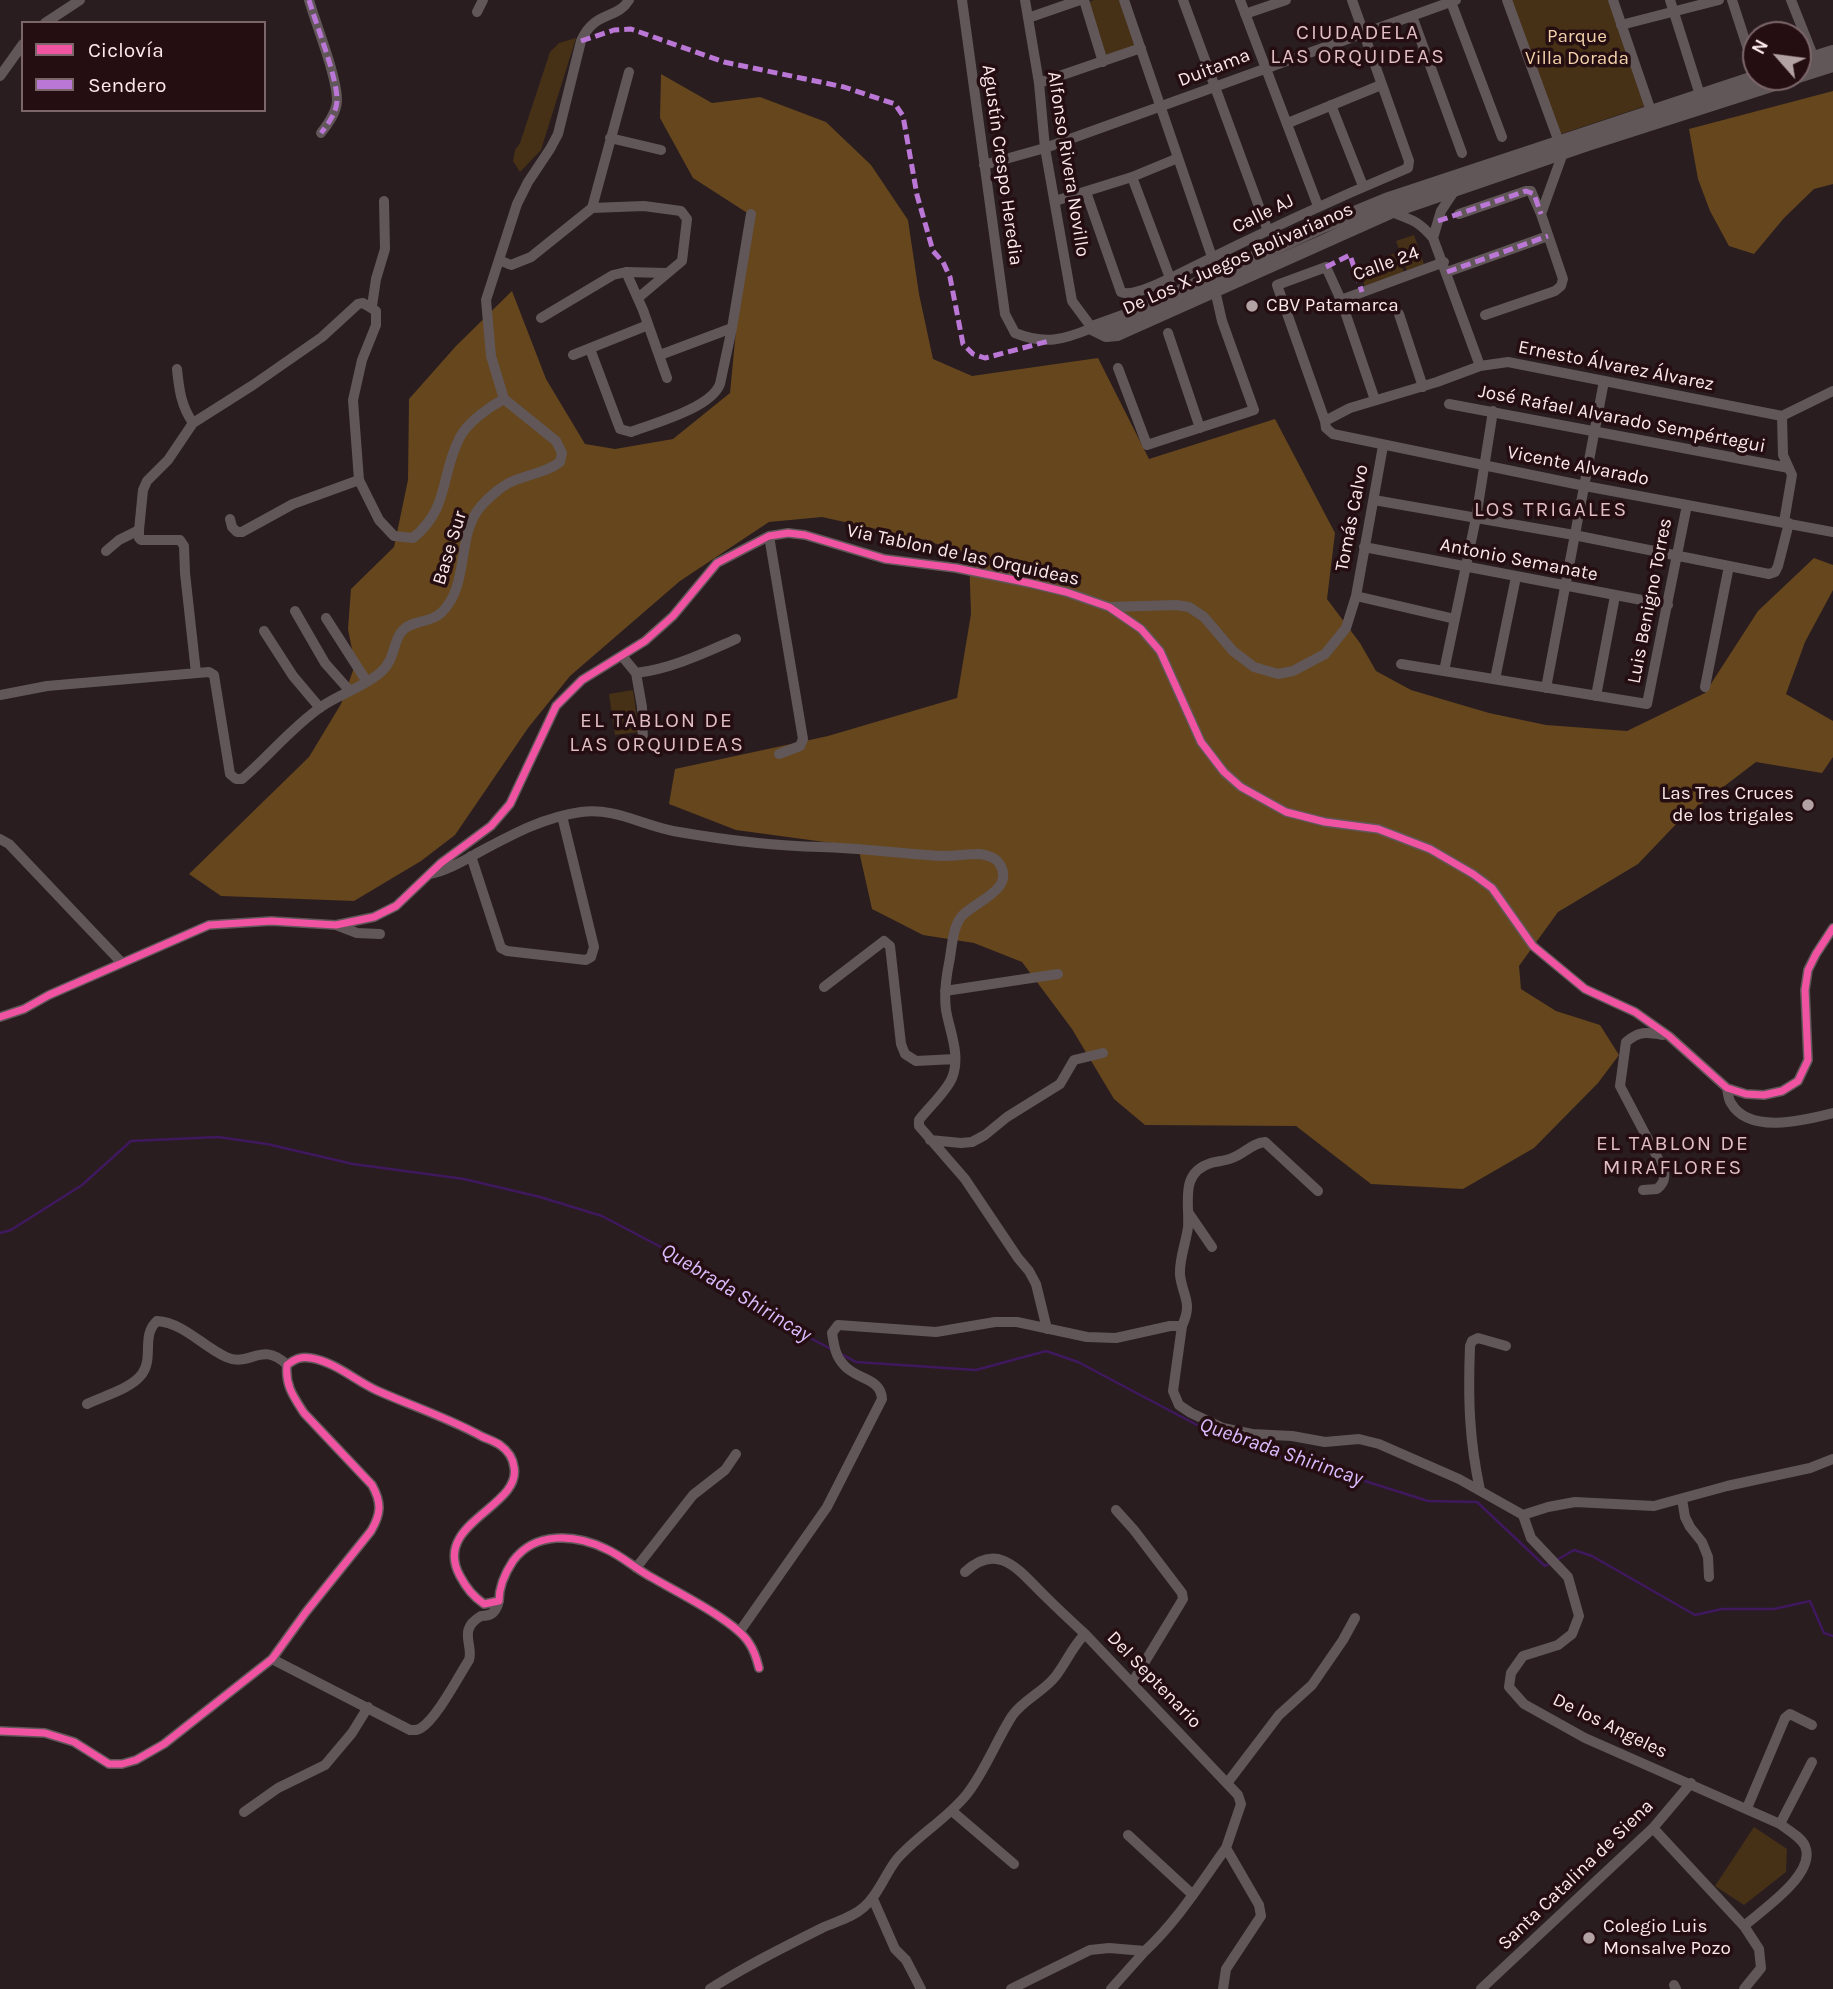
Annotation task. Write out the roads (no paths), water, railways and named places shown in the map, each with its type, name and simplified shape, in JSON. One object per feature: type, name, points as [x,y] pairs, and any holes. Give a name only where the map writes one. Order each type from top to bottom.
[{"type":"street","points":[[48,21],[80,0]]},
{"type":"street","points":[[309,0],[337,94],[337,103],[321,133]]},
{"type":"street","points":[[477,12],[483,0]]},
{"type":"street","points":[[0,695],[47,686],[196,673],[184,546],[180,540],[141,540],[139,530],[143,490],[193,423],[322,337],[358,304],[372,306],[376,312],[376,325],[362,360],[353,400],[359,480],[379,520],[394,536],[413,538],[433,518],[460,435],[504,399],[491,356],[486,300],[522,193],[558,134],[581,41],[587,27],[601,17],[616,12],[628,4],[629,0]]},
{"type":"street","name":"Agustín Crespo Heredia","points":[[962,0],[1005,314],[1015,333],[1030,339],[1049,341],[1091,328]]},
{"type":"street","name":"Alfonso Rivera Novillo","points":[[1025,0],[1039,83],[1045,148],[1072,301],[1091,328]]},
{"type":"street","points":[[1028,18],[1082,0],[1103,62]]},
{"type":"street","points":[[1124,0],[1212,257]]},
{"type":"street","points":[[1183,0],[1268,231]]},
{"type":"street","points":[[1240,0],[1318,206]]},
{"type":"street","points":[[1245,14],[1286,0]]},
{"type":"street","points":[[1288,122],[1381,85],[1352,0]]},
{"type":"street","points":[[1507,0],[1561,148],[1541,214]]},
{"type":"street","points":[[1613,0],[1651,111]]},
{"type":"street","points":[[1670,0],[1700,95]]},
{"type":"street","points":[[1621,25],[1719,0]]},
{"type":"street","points":[[1732,0],[1742,32]]},
{"type":"street","points":[[1791,0],[1814,58],[1833,52]]},
{"type":"street","points":[[1453,1],[1502,137]]},
{"type":"street","name":"Duitama","points":[[984,165],[1045,148],[1453,1]]},
{"type":"street","points":[[1412,16],[1462,153]]},
{"type":"street","points":[[0,76],[21,47]]},
{"type":"street","points":[[1039,83],[1141,48]]},
{"type":"street","name":"De Los X Juegos Bolivarianos","points":[[1812,72],[1833,65]]},
{"type":"street","points":[[592,208],[629,72]]},
{"type":"street","name":"De Los X Juegos Bolivarianos","points":[[1561,148],[1651,111],[1742,83]]},
{"type":"street","name":"De Los X Juegos Bolivarianos","points":[[1091,328],[1106,335],[1117,334],[1214,283],[1388,206],[1742,84]]},
{"type":"street","name":"Calle AJ","points":[[1086,192],[1121,292],[1131,294],[1410,166],[1381,85]]},
{"type":"street","points":[[1331,105],[1363,186]]},
{"type":"street","points":[[610,138],[661,150]]},
{"type":"street","points":[[1055,201],[1132,177],[1178,158]]},
{"type":"street","points":[[1132,177],[1170,278]]},
{"type":"street","points":[[1433,238],[1441,211],[1456,182]]},
{"type":"street","points":[[1459,214],[1526,191],[1534,194],[1563,279],[1561,286],[1555,291],[1485,315]]},
{"type":"street","points":[[372,306],[376,279],[386,249],[384,201]]},
{"type":"street","points":[[499,260],[511,265],[531,257],[592,208],[644,206],[685,214],[687,219],[682,261],[638,298]]},
{"type":"street","points":[[1388,206],[1416,220],[1433,238],[1480,366]]},
{"type":"street","points":[[590,349],[620,429],[631,432],[698,404],[716,393],[732,328],[751,214]]},
{"type":"street","name":"Calle 24","points":[[1341,300],[1548,236]]},
{"type":"street","points":[[1325,421],[1277,285],[1326,267],[1341,300],[1375,400]]},
{"type":"street","points":[[541,318],[613,275],[626,272],[666,273]]},
{"type":"street","points":[[626,272],[667,377]]},
{"type":"street","points":[[1118,368],[1147,445],[1254,410],[1222,321],[1214,283]]},
{"type":"street","points":[[1399,314],[1423,387]]},
{"type":"street","points":[[573,355],[648,325]]},
{"type":"street","points":[[660,355],[732,328]]},
{"type":"street","points":[[1168,333],[1199,428]]},
{"type":"street","name":"Ernesto Álvarez Álvarez","points":[[1325,421],[1350,408],[1423,387],[1480,366],[1508,362],[1783,416]]},
{"type":"street","points":[[177,369],[180,397],[193,423]]},
{"type":"street","points":[[1546,688],[1604,381]]},
{"type":"street","points":[[1374,500],[1574,535],[1769,574],[1775,572],[1786,522],[1792,475],[1783,455],[1783,416],[1833,391]]},
{"type":"street","name":"Base Sur","points":[[196,673],[209,672],[214,675],[230,774],[236,779],[242,779],[320,708],[382,671],[393,659],[403,630],[430,622],[449,604],[455,594],[471,524],[481,505],[509,482],[551,470],[561,462],[562,453],[556,442],[504,399]]},
{"type":"street","name":"José Rafael Alvarado Sempértegui","points":[[1449,404],[1789,468]]},
{"type":"street","points":[[1444,671],[1476,518],[1493,411]]},
{"type":"street","name":"Vicente Alvarado","points":[[1325,421],[1326,428],[1333,434],[1383,446],[1833,532]]},
{"type":"street","name":"Tomás Calvo","points":[[1109,607],[1189,607],[1204,617],[1233,651],[1254,667],[1278,674],[1293,671],[1325,654],[1346,628],[1356,596],[1383,446]]},
{"type":"street","points":[[230,520],[237,532],[242,532],[293,504],[359,480]]},
{"type":"street","name":"Luis Benigno Torres","points":[[1596,696],[1647,704],[1687,505]]},
{"type":"street","points":[[106,551],[119,540],[139,530]]},
{"type":"street","name":"Via Tablon de las Orquideas","points":[[0,1017],[24,1009],[49,995],[209,925],[271,921],[336,925],[374,917],[396,906],[429,874],[491,826],[510,804],[556,706],[582,680],[645,641],[673,616],[717,563],[769,536],[788,533],[805,535],[886,559],[956,568],[1029,583],[1109,607],[1141,629],[1160,651],[1201,742],[1224,772],[1241,787],[1286,811],[1318,820],[1378,830],[1447,858],[1492,888],[1533,946],[1585,989],[1635,1012],[1669,1036],[1727,1088]]},
{"type":"street","points":[[769,536],[803,739],[800,746],[779,754]]},
{"type":"street","name":"Antonio Semanate","points":[[1364,547],[1668,605]]},
{"type":"street","points":[[1705,687],[1729,566]]},
{"type":"street","points":[[1495,679],[1516,577]]},
{"type":"street","points":[[1356,596],[1455,620]]},
{"type":"street","points":[[1401,664],[1596,696],[1615,596]]},
{"type":"street","points":[[295,611],[325,663],[349,690]]},
{"type":"street","points":[[326,618],[367,682]]},
{"type":"street","points":[[264,631],[293,676],[320,708]]},
{"type":"street","points":[[636,674],[686,660],[736,639]]},
{"type":"street","points":[[622,656],[636,674],[642,707],[643,745]]},
{"type":"street","points":[[429,874],[442,871],[537,823],[562,816],[601,811],[678,832],[802,846],[855,847],[944,856],[982,854],[999,863],[1002,875],[996,892],[969,909],[960,918],[956,929],[945,991],[956,1048],[952,1079],[919,1120],[919,1126],[965,1179],[1029,1271],[1036,1284],[1047,1329]]},
{"type":"street","points":[[471,856],[500,947],[507,951],[586,960],[591,957],[594,947],[562,816]]},
{"type":"street","points":[[0,839],[9,845],[122,963]]},
{"type":"street","points":[[336,925],[357,933],[380,934]]},
{"type":"street","points":[[1833,928],[1815,954],[1808,970],[1805,990],[1808,1060],[1798,1081],[1782,1091],[1764,1095],[1746,1094],[1727,1088],[1730,1103],[1743,1116],[1761,1122],[1805,1122],[1833,1113]]},
{"type":"street","points":[[824,987],[884,941],[888,943],[901,1044],[905,1054],[916,1061],[955,1059]]},
{"type":"street","points":[[945,991],[1058,974]]},
{"type":"street","points":[[1643,1190],[1657,1189],[1662,1185],[1665,1179],[1664,1170],[1620,1086],[1626,1042],[1635,1034],[1646,1032],[1669,1036]]},
{"type":"street","points":[[930,1140],[972,1142],[1007,1117],[1056,1088],[1074,1060],[1103,1053]]},
{"type":"street","points":[[1318,1191],[1265,1142],[1258,1142],[1233,1158],[1208,1163],[1195,1173],[1187,1186],[1186,1238],[1180,1272],[1189,1304],[1182,1326],[1173,1391],[1179,1405],[1191,1413],[1223,1428],[1252,1434],[1292,1436],[1325,1442],[1359,1439],[1380,1444],[1480,1490],[1523,1515],[1576,1502],[1654,1506],[1727,1486],[1810,1468],[1833,1459]]},
{"type":"street","points":[[1188,1212],[1212,1247]]},
{"type":"street","points":[[0,1731],[45,1733],[74,1742],[108,1764],[136,1760],[164,1744],[272,1659],[379,1518],[380,1499],[372,1485],[304,1413],[286,1379],[287,1365],[278,1356],[266,1353],[245,1358],[226,1357],[169,1322],[158,1321],[148,1334],[147,1362],[140,1377],[87,1404]]},
{"type":"street","points":[[740,1632],[827,1507],[882,1398],[881,1389],[875,1382],[850,1371],[836,1353],[832,1333],[838,1325],[936,1332],[995,1322],[1017,1322],[1087,1337],[1116,1338],[1170,1326],[1182,1326]]},
{"type":"street","points":[[1480,1490],[1468,1416],[1470,1346],[1472,1341],[1478,1338],[1506,1346]]},
{"type":"street","points":[[287,1365],[298,1357],[312,1357],[330,1364],[373,1388],[461,1426],[500,1446],[511,1456],[515,1469],[512,1483],[504,1494],[478,1515],[462,1535],[453,1553],[454,1563],[472,1596],[484,1604],[499,1601]]},
{"type":"street","points":[[636,1568],[693,1495],[725,1469],[736,1454]]},
{"type":"street","points":[[1682,1499],[1690,1527],[1702,1542],[1708,1557],[1709,1577]]},
{"type":"street","points":[[1116,1510],[1151,1551],[1182,1593],[1183,1599],[1132,1683]]},
{"type":"street","name":"De los Angeles","points":[[1523,1515],[1526,1530],[1539,1548],[1568,1577],[1579,1616],[1572,1634],[1558,1645],[1523,1656],[1511,1673],[1509,1687],[1524,1704],[1585,1738],[1747,1808],[1780,1824],[1804,1843],[1808,1855],[1803,1870],[1788,1888],[1744,1926]]},
{"type":"street","points":[[272,1659],[410,1730],[422,1728],[441,1705],[469,1660],[471,1654],[467,1636],[471,1626],[481,1616],[494,1613],[506,1571],[520,1552],[530,1544],[545,1539],[572,1537],[605,1548],[694,1600],[740,1632],[749,1642],[759,1668]]},
{"type":"street","points":[[965,1573],[975,1563],[986,1559],[998,1559],[1017,1567],[1085,1634]]},
{"type":"street","points":[[1227,1782],[1279,1715],[1312,1685],[1343,1640],[1354,1618]]},
{"type":"street","name":"Del Septenario","points":[[710,1989],[735,1973],[826,1926],[850,1917],[873,1899],[889,1869],[899,1857],[968,1793],[1013,1714],[1056,1675],[1075,1644],[1085,1634],[1238,1795],[1241,1804],[1226,1847]]},
{"type":"street","points":[[244,1812],[278,1788],[325,1765],[368,1707]]},
{"type":"street","points":[[1747,1808],[1785,1718],[1790,1714],[1795,1715],[1812,1725]]},
{"type":"street","points":[[1780,1824],[1812,1762]]},
{"type":"street","name":"Santa Catalina de Siena","points":[[1481,1989],[1653,1828],[1690,1783]]},
{"type":"street","points":[[951,1811],[1014,1864]]},
{"type":"street","points":[[1653,1828],[1744,1926],[1759,1950],[1762,1968],[1744,1989]]},
{"type":"street","points":[[1128,1835],[1193,1895]]},
{"type":"street","points":[[1111,1989],[1165,1933],[1226,1847],[1259,1905],[1261,1916],[1226,1969],[1223,1989]]},
{"type":"street","points":[[873,1899],[895,1950],[906,1960],[920,1989]]},
{"type":"street","points":[[1011,1989],[1090,1950],[1110,1948],[1145,1951]]},
{"type":"waterway","name":"Quebrada Shirincay","points":[[0,1233],[11,1230],[82,1185],[131,1141],[218,1137],[267,1144],[353,1164],[464,1179],[540,1197],[602,1216],[676,1255],[757,1310],[831,1349]]},
{"type":"waterway","name":"Quebrada Shirincay","points":[[843,1355],[856,1362],[976,1370],[1046,1351],[1078,1362],[1214,1434],[1428,1501],[1477,1502],[1545,1566],[1549,1564]]},
{"type":"waterway","name":"Quebrada Shirincay","points":[[1555,1561],[1574,1550],[1592,1556],[1695,1615],[1722,1609],[1774,1609],[1810,1601],[1824,1633],[1833,1636]]},
{"type":"place","name":"CBV Patamarca","points":[[1252,306]]},
{"type":"place","name":"Las Tres Cruces de los trigales","points":[[1808,805]]},
{"type":"place","name":"Colegio Luis Monsalve Pozo","points":[[1589,1938]]},
{"type":"district","name":"CIUDADELA LAS ORQUIDEAS","points":[[1358,45]]},
{"type":"district","name":"LOS TRIGALES","points":[[1551,510]]},
{"type":"district","name":"EL TABLON DE LAS ORQUIDEAS","points":[[657,733]]},
{"type":"district","name":"EL TABLON DE MIRAFLORES","points":[[1673,1156]]},
{"type":"park label","name":"Parque Villa Dorada","points":[[1577,48]]}]
